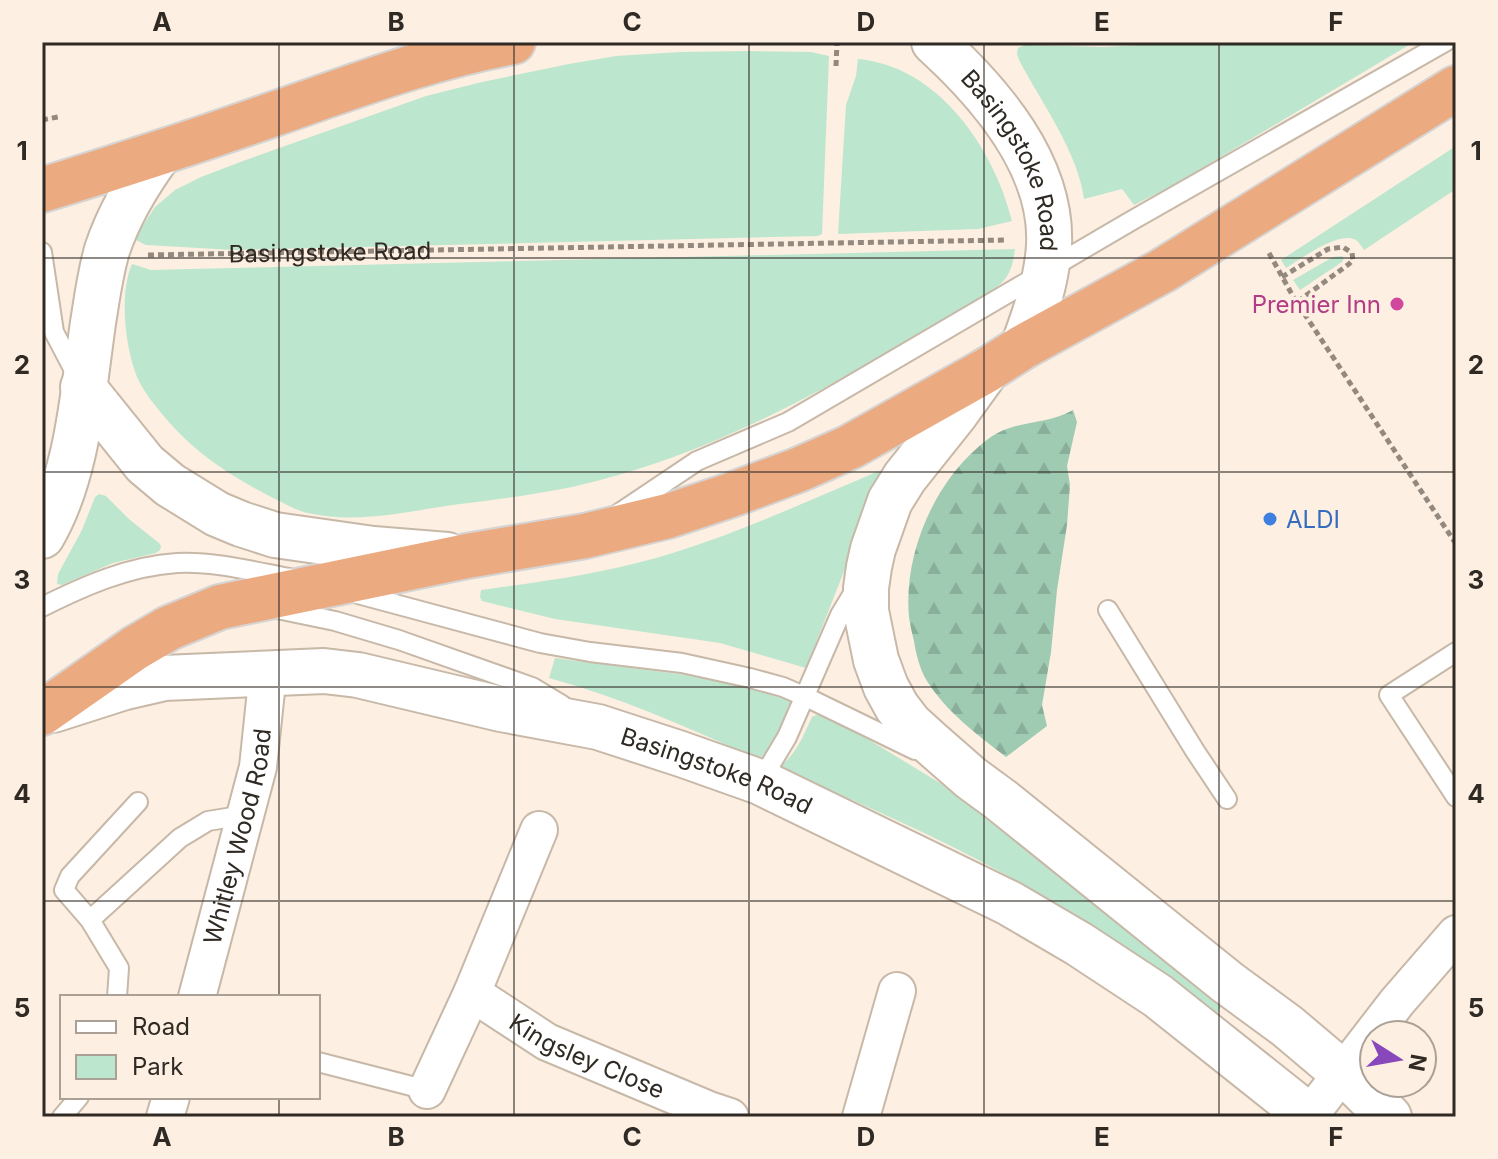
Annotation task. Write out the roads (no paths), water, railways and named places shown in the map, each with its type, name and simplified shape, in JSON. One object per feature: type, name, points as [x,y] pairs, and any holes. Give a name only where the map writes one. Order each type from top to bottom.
[{"type":"highway","points":[[42,190],[159,154],[335,93],[499,44]]},
{"type":"highway","points":[[1023,347],[1162,271],[1456,88]]},
{"type":"highway","name":"Basingstoke Road","points":[[42,714],[135,648],[169,628],[220,607],[467,556],[585,536],[668,516],[798,470],[850,447],[1023,347]]},
{"type":"main road","name":"Basingstoke Road","points":[[962,62],[1024,150],[1044,193],[1049,233],[1046,271],[1023,347]]},
{"type":"main road","points":[[42,536],[50,522],[69,465],[107,250],[121,212],[159,154]]},
{"type":"main road","name":"Basingstoke Road","points":[[987,370],[890,501],[869,567],[866,588],[866,611],[876,660],[886,687],[910,724],[971,778],[1227,982],[1287,1026],[1389,1117]]},
{"type":"main road","points":[[83,387],[145,464],[170,485],[217,514],[275,535],[373,549],[467,556]]},
{"type":"main road","name":"Basingstoke Road","points":[[42,714],[125,687],[164,678],[324,671],[358,675],[501,709],[598,727],[760,782],[1009,903],[1158,996],[1310,1116]]},
{"type":"street","name":"Whitley Wood Road","points":[[198,995],[258,767],[268,672]]},
{"type":"street","points":[[427,1090],[472,993],[539,830]]},
{"type":"street","points":[[1310,1116],[1397,1002],[1456,934]]},
{"type":"street","points":[[861,1117],[897,991]]},
{"type":"street","name":"Kingsley Close","points":[[472,993],[547,1042],[715,1115]]},
{"type":"lane","points":[[585,536],[697,461],[788,422],[1445,42]]},
{"type":"lane","points":[[42,252],[54,332],[83,387]]},
{"type":"lane","points":[[42,607],[116,575],[150,567],[179,563],[247,570],[385,600],[540,643],[716,669],[783,687],[971,778]]},
{"type":"lane","points":[[760,782],[787,737],[840,615],[869,567]]},
{"type":"lane","points":[[220,607],[289,610],[399,640],[532,687],[598,727]]},
{"type":"lane","points":[[1108,610],[1227,799]]},
{"type":"lane","points":[[1456,652],[1389,695],[1456,797]]},
{"type":"lane","points":[[117,995],[119,968],[90,920],[64,890],[70,876],[138,802]]},
{"type":"lane","points":[[90,920],[180,838],[208,821],[245,815]]},
{"type":"lane","points":[[320,1063],[427,1090]]},
{"type":"lane","points":[[62,1117],[77,1099]]},
{"type":"place","name":"Premier Inn","points":[[1397,304]]},
{"type":"place","name":"ALDI","points":[[1270,519]]}]
